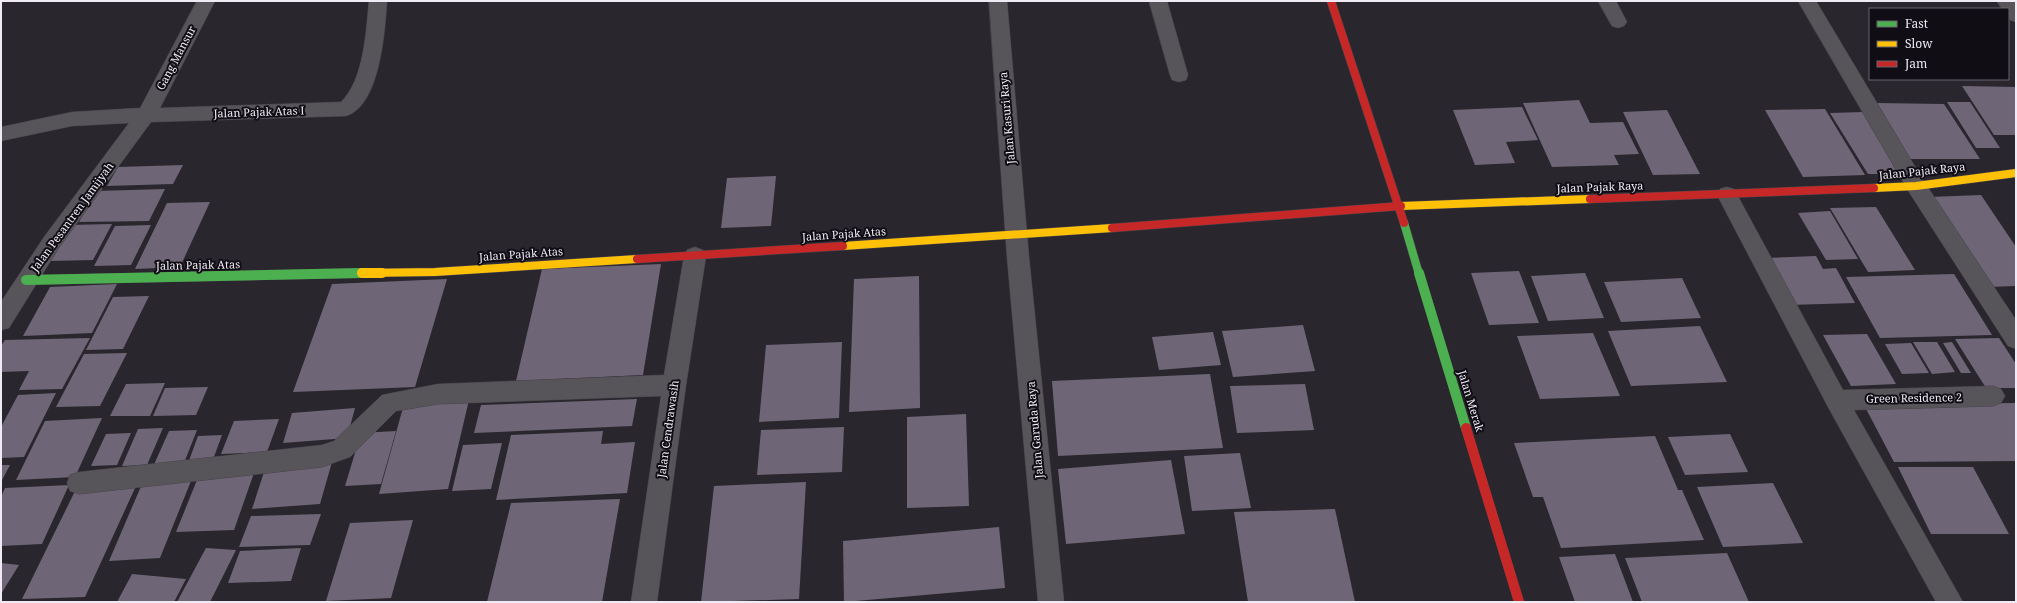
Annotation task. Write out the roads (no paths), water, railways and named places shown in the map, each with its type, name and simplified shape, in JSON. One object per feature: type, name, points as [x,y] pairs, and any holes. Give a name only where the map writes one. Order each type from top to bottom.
[{"type":"street","name":"Gang Mansur","points":[[146,115],[206,1]]},
{"type":"street","name":"Jalan Pajak Atas I","points":[[146,115],[225,114],[346,109],[352,105],[361,88],[375,40],[378,1]]},
{"type":"street","name":"Jalan Kasuri Raya","points":[[998,1],[1018,258]]},
{"type":"street","points":[[1158,1],[1179,75]]},
{"type":"street","points":[[1331,1],[1399,206]]},
{"type":"street","points":[[1607,1],[1618,22]]},
{"type":"street","points":[[1807,1],[1916,186],[2016,339]]},
{"type":"street","points":[[2006,1],[2016,16]]},
{"type":"street","points":[[1,134],[72,119],[146,115]]},
{"type":"street","name":"Jalan Pesantren Jamijyah","points":[[1,321],[51,243],[146,115]]},
{"type":"street","name":"Jalan Pajak Raya","points":[[1016,234],[1399,206],[1727,195],[1916,186],[2016,173]]},
{"type":"street","points":[[1727,195],[1836,400],[1950,602]]},
{"type":"street","name":"Jalan Merak","points":[[1399,206],[1519,602]]},
{"type":"street","name":"Jalan Pajak Atas","points":[[26,280],[435,272],[1016,234]]},
{"type":"street","name":"Jalan Cendrawasih","points":[[644,602],[674,385],[695,256]]},
{"type":"street","name":"Jalan Garuda Raya","points":[[1018,258],[1051,602]]},
{"type":"street","points":[[79,483],[322,456],[342,449],[390,402],[438,394],[674,385]]},
{"type":"street","name":"Green Residence 2","points":[[1836,400],[1993,396]]}]
